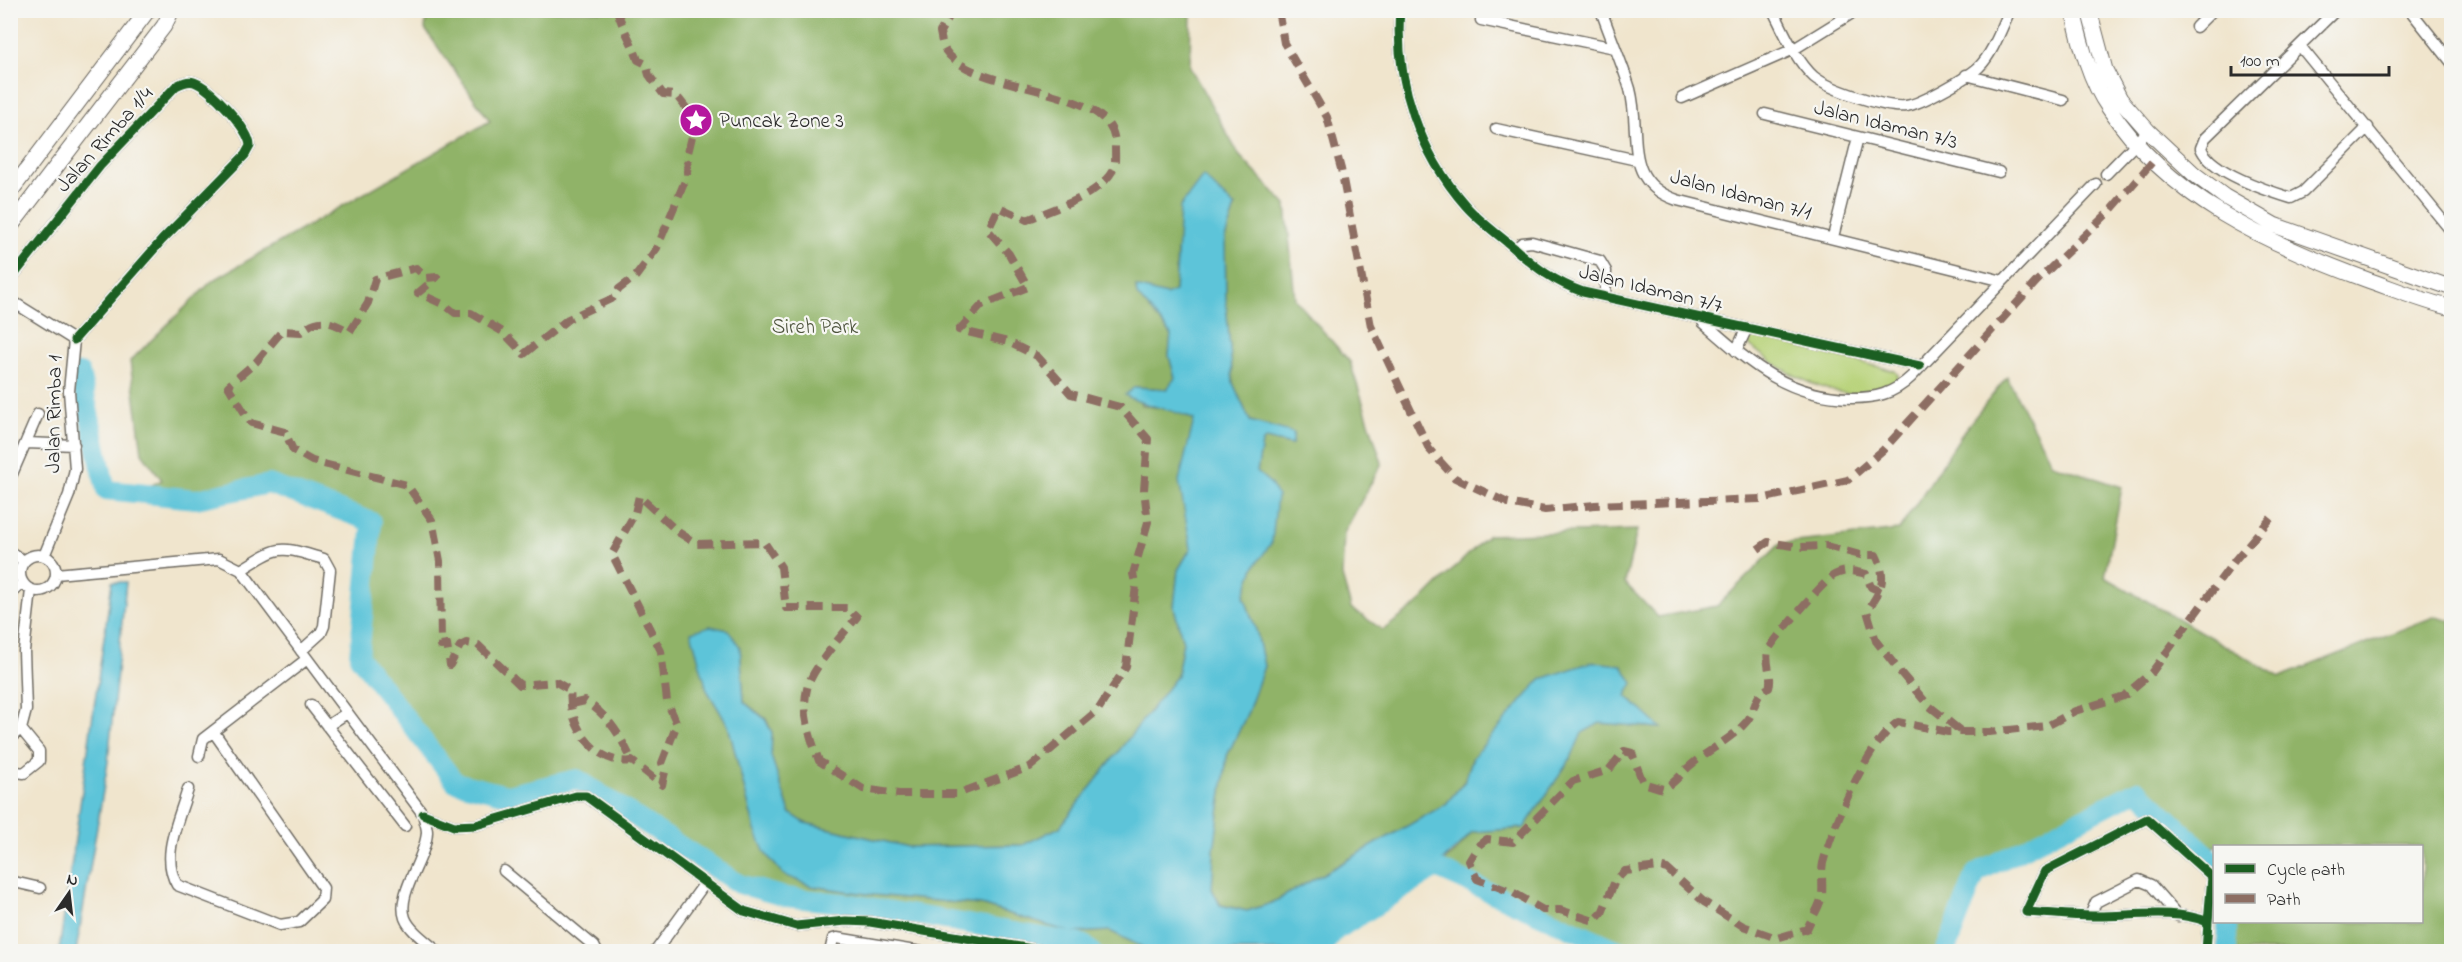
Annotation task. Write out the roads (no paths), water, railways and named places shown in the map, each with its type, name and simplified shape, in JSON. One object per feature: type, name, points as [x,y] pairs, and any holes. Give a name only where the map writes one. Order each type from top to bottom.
[{"type":"main road","points":[[10,192],[147,10]]},
{"type":"main road","points":[[10,227],[164,26],[172,10]]},
{"type":"main road","points":[[2073,10],[2095,81],[2108,107],[2135,144],[2181,188],[2270,241],[2329,266],[2451,308]]},
{"type":"main road","points":[[2089,10],[2105,70],[2120,99],[2148,130],[2194,174],[2225,197],[2274,225],[2451,288]]},
{"type":"street","name":"Jalan Idaman 7/7","points":[[1400,10],[1403,72],[1422,136],[1440,170],[1467,207],[1538,271],[1561,284],[1605,297],[1746,330],[1920,366]]},
{"type":"street","name":"Jalan Idaman 7/1","points":[[1600,10],[1632,98],[1637,160],[1646,181],[1662,195],[2003,281]]},
{"type":"street","points":[[1773,10],[1794,49],[1813,76],[1866,99],[1900,107],[1909,106],[1978,67],[1988,55],[2010,10]]},
{"type":"street","points":[[1682,98],[1794,49],[1857,10]]},
{"type":"street","points":[[2196,27],[2212,10]]},
{"type":"street","points":[[2336,10],[2202,142],[2203,154],[2246,182],[2291,198],[2297,196],[2368,127]]},
{"type":"street","points":[[2410,10],[2451,63]]},
{"type":"street","points":[[1480,20],[1615,48]]},
{"type":"street","points":[[2300,46],[2451,232]]},
{"type":"street","points":[[1966,75],[2063,100]]},
{"type":"street","name":"Jalan Rimba 1/4","points":[[10,280],[100,166],[176,86],[192,81],[203,86],[246,130],[250,146],[245,155],[162,240],[74,340]]},
{"type":"street","name":"Jalan Idaman 7/3","points":[[1765,114],[1999,172]]},
{"type":"street","points":[[1496,129],[1637,160]]},
{"type":"street","points":[[2106,174],[2148,130]]},
{"type":"street","points":[[1833,237],[1858,137]]},
{"type":"street","name":"Jalan Idaman 7/7","points":[[1701,320],[1736,351],[1790,387],[1808,394],[1841,398],[1889,394],[1901,386],[2096,183]]},
{"type":"street","name":"Jalan Idaman 7/7","points":[[1515,249],[1522,243],[1532,242],[1600,261],[1606,271],[1605,297]]},
{"type":"street","points":[[10,300],[74,340]]},
{"type":"street","points":[[1736,351],[1746,330]]},
{"type":"street","name":"Jalan Rimba 1","points":[[44,556],[69,495],[75,469],[69,391],[74,340]]},
{"type":"street","points":[[12,474],[38,414]]},
{"type":"street","points":[[27,443],[74,445]]},
{"type":"street","points":[[199,756],[203,738],[304,655],[324,626],[330,570],[324,559],[283,548],[269,552],[241,570]]},
{"type":"street","points":[[10,552],[24,561]]},
{"type":"street","points":[[10,594],[27,586],[48,588],[56,574],[53,563],[44,556],[33,555],[24,561],[20,572],[27,586],[24,651],[26,710],[21,729],[10,738]]},
{"type":"street","points":[[56,574],[219,559],[241,570],[423,814],[427,831],[424,850],[404,900],[405,918],[414,930],[438,951]]},
{"type":"street","points":[[311,705],[405,826]]},
{"type":"street","points":[[327,726],[347,713]]},
{"type":"street","points":[[10,771],[24,773],[39,761],[39,752],[21,729]]},
{"type":"street","points":[[188,789],[170,853],[169,871],[177,885],[280,925],[299,922],[322,900],[323,888],[213,731]]},
{"type":"street","points":[[381,795],[399,782]]},
{"type":"street","points":[[423,814],[454,826],[476,825],[576,796],[586,796],[744,911],[779,923],[796,926],[846,921],[881,924],[1005,948],[1050,951]]},
{"type":"street","points":[[2206,951],[2212,877],[2147,819],[2046,871],[2026,912],[2090,916],[2178,916],[2208,922]]},
{"type":"street","points":[[504,871],[594,946],[597,951]]},
{"type":"street","points":[[10,880],[40,888]]},
{"type":"street","points":[[2090,916],[2096,902],[2139,880],[2151,885],[2178,916]]},
{"type":"street","points":[[655,951],[705,883]]},
{"type":"street","points":[[877,944],[881,924]]},
{"type":"street","points":[[830,951],[833,939],[837,938],[921,951]]},
{"type":"street","points":[[1374,951],[1393,951]]},
{"type":"water","points":[[1203,176],[1235,207],[1225,238],[1226,303],[1233,383],[1250,421],[1294,433],[1292,445],[1266,439],[1262,443],[1257,472],[1271,484],[1277,496],[1272,542],[1254,567],[1244,596],[1257,633],[1264,666],[1248,712],[1227,756],[1214,850],[1212,889],[1220,905],[1247,911],[1272,903],[1446,804],[1465,781],[1473,757],[1541,679],[1592,662],[1622,665],[1633,683],[1626,696],[1661,728],[1600,723],[1582,733],[1571,758],[1524,828],[1472,832],[1436,866],[1354,918],[1318,951],[1150,951],[1110,931],[1072,933],[981,905],[874,895],[811,886],[784,875],[765,853],[755,830],[728,725],[707,690],[691,632],[710,626],[728,630],[740,647],[744,702],[765,719],[772,733],[771,756],[790,813],[805,823],[908,847],[1023,845],[1060,827],[1177,676],[1183,642],[1174,607],[1178,570],[1191,548],[1179,481],[1194,420],[1125,395],[1135,387],[1167,389],[1175,378],[1169,356],[1171,334],[1137,295],[1136,287],[1166,295],[1175,291],[1180,207]]},
{"type":"water","points":[[112,582],[126,582],[108,762],[76,951],[59,951]]},
{"type":"waterway","points":[[80,373],[106,490],[196,499],[269,484],[372,522],[359,657],[455,782],[507,795],[577,779],[739,884],[785,897],[852,904],[1083,944],[1092,952]]},
{"type":"waterway","points":[[1945,952],[1976,873],[2138,790],[2213,860]]},
{"type":"waterway","points":[[1318,952],[1335,931],[1436,868],[1623,952]]},
{"type":"waterway","points":[[2227,923],[2227,952]]},
{"type":"place","name":"Puncak Zone 3","points":[[696,120]]},
{"type":"park label","name":"Sireh Park","points":[[815,326]]}]
